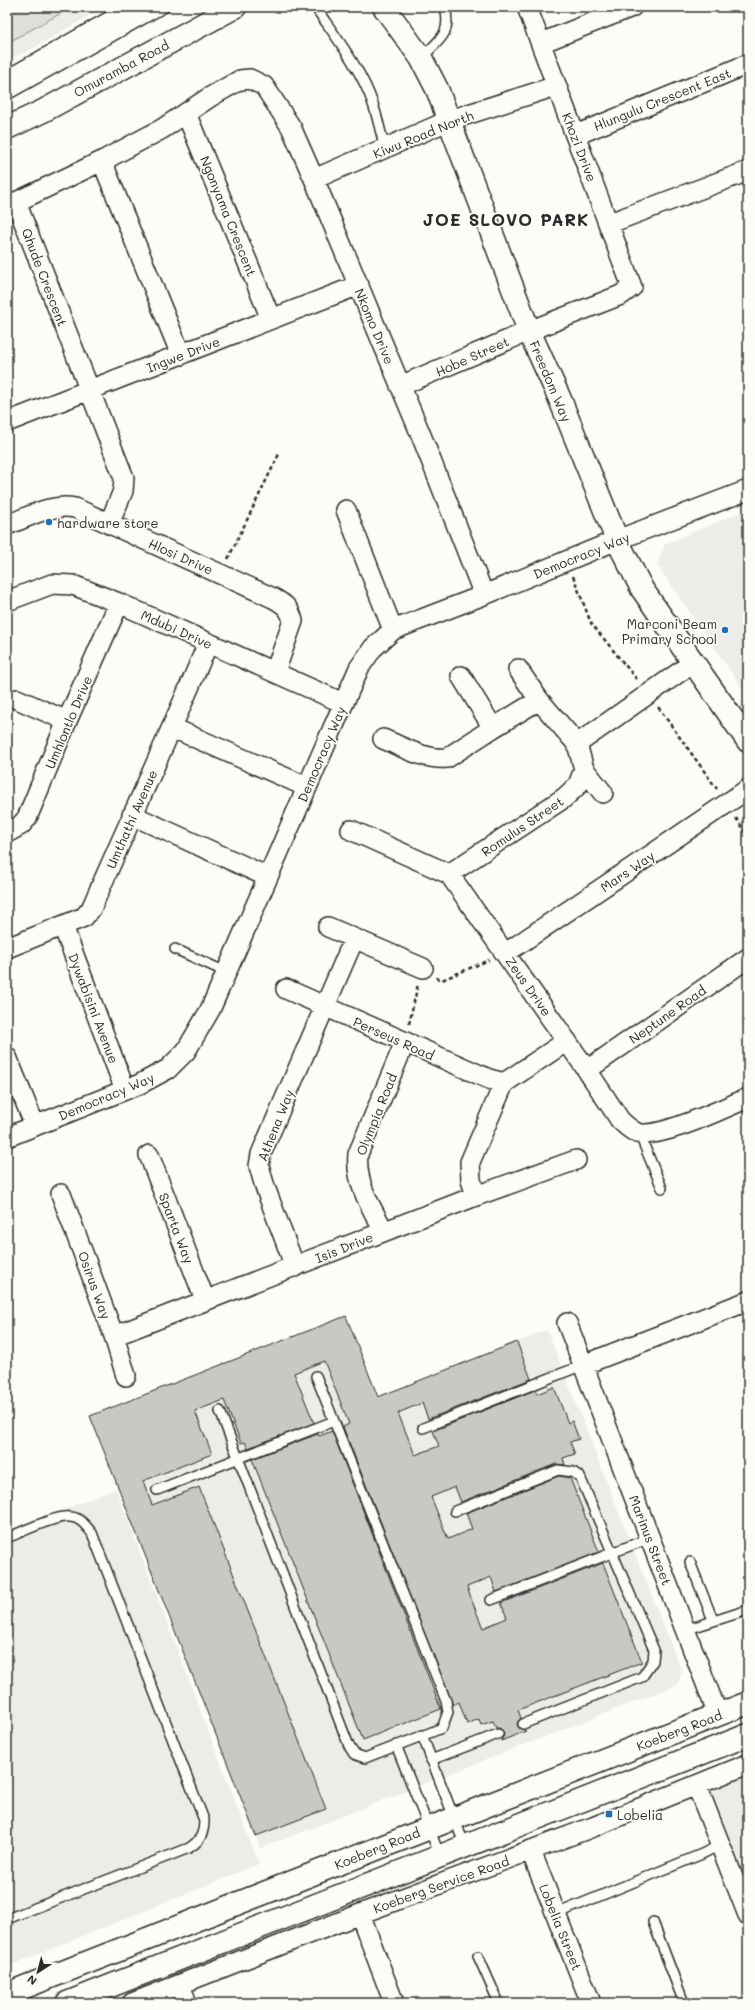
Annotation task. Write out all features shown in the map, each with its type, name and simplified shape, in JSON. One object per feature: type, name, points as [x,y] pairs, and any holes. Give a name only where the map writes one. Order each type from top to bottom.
[{"type":"main road","points":[[7,82],[138,7]]},
{"type":"main road","name":"Omuramba Road","points":[[7,128],[43,111],[235,7]]},
{"type":"main road","name":"Freedom Way","points":[[384,7],[420,58],[437,89],[530,331],[559,397],[617,540],[642,588],[748,741]]},
{"type":"main road","name":"Koeberg Road","points":[[7,1994],[748,1703]]},
{"type":"main road","points":[[67,2003],[748,1736]]},
{"type":"street","name":"Khozi Drive","points":[[527,7],[556,86],[610,223],[633,285],[632,288]]},
{"type":"street","points":[[541,43],[632,7]]},
{"type":"street","name":"Hlungulu Crescent East","points":[[576,134],[748,64]]},
{"type":"street","name":"Nkomo Drive","points":[[186,113],[240,80],[250,79],[264,86],[290,127],[359,285],[484,595]]},
{"type":"street","name":"Kiwu Road North","points":[[314,179],[450,120],[556,86]]},
{"type":"street","points":[[181,355],[102,161],[162,129],[186,113]]},
{"type":"street","name":"Ngonyama Crescent","points":[[186,113],[272,319]]},
{"type":"street","name":"Qhude Crescent","points":[[102,161],[12,204],[124,478],[123,492],[109,524]]},
{"type":"street","points":[[610,223],[748,171]]},
{"type":"street","name":"Ingwe Drive","points":[[7,422],[359,285]]},
{"type":"street","name":"Hobe Street","points":[[400,386],[530,331],[621,295],[632,288]]},
{"type":"street","name":"Democracy Way","points":[[7,1137],[140,1084],[168,1069],[186,1051],[210,1010],[343,703],[365,658],[373,648],[393,630],[484,595],[617,540],[748,490]]},
{"type":"street","name":"Hlosi Drive","points":[[7,525],[55,506],[75,508],[286,605],[293,621],[292,629],[275,672]]},
{"type":"street","points":[[346,510],[393,630]]},
{"type":"street","name":"Mdubi Drive","points":[[7,602],[52,584],[73,585],[120,603],[343,703]]},
{"type":"street","name":"Umhlontlo Drive","points":[[7,833],[21,825],[27,818],[67,721],[120,603]]},
{"type":"street","name":"Umthathi Avenue","points":[[7,948],[84,917],[91,909],[172,728],[208,643]]},
{"type":"street","points":[[577,744],[694,662]]},
{"type":"street","points":[[518,668],[539,700],[577,744],[584,769],[603,793]]},
{"type":"street","points":[[461,676],[492,728]]},
{"type":"street","points":[[17,699],[67,721]]},
{"type":"street","points":[[383,739],[420,755],[438,759],[446,758],[539,700]]},
{"type":"street","points":[[172,728],[307,787]]},
{"type":"street","name":"Romulus Street","points":[[449,874],[564,798],[578,785],[584,769]]},
{"type":"street","name":"Mars Way","points":[[506,953],[748,789]]},
{"type":"street","points":[[132,815],[268,878]]},
{"type":"street","points":[[351,830],[449,874]]},
{"type":"street","name":"Zeus Drive","points":[[449,874],[506,953],[620,1120],[639,1133]]},
{"type":"street","name":"Dywabisini Avenue","points":[[62,926],[125,1090]]},
{"type":"street","points":[[328,927],[421,971]]},
{"type":"street","name":"Athena Way","points":[[295,1266],[259,1166],[261,1154],[354,939]]},
{"type":"street","name":"Neptune Road","points":[[587,1070],[748,958]]},
{"type":"street","name":"Perseus Road","points":[[286,989],[493,1081],[504,1083]]},
{"type":"street","points":[[476,1196],[471,1180],[470,1162],[504,1083],[567,1041]]},
{"type":"street","name":"Olympia Road","points":[[384,1231],[360,1182],[356,1167],[358,1154],[405,1042]]},
{"type":"street","points":[[7,1057],[35,1126]]},
{"type":"street","points":[[639,1133],[661,1132],[748,1098]]},
{"type":"street","name":"Sparta Way","points":[[149,1155],[204,1300]]},
{"type":"street","name":"Isis Drive","points":[[114,1336],[384,1231],[576,1160]]},
{"type":"street","name":"Osirus Way","points":[[61,1194],[114,1336],[126,1376]]},
{"type":"street","points":[[583,1365],[748,1301]]},
{"type":"street","name":"Marinus Street","points":[[567,1323],[718,1715]]},
{"type":"street","name":"Koeberg Service Road","points":[[132,2003],[360,1914],[531,1851],[697,1786],[748,1764]]},
{"type":"street","points":[[697,1786],[748,1915]]},
{"type":"street","name":"Lobelia Street","points":[[531,1851],[591,2003]]},
{"type":"street","points":[[360,1914],[394,2003]]},
{"type":"street","points":[[180,1985],[187,2003]]},
{"type":"lane","points":[[7,95],[165,7]]},
{"type":"lane","points":[[420,58],[445,34],[448,27],[446,7]]},
{"type":"lane","points":[[318,11],[346,52],[364,84],[373,104],[385,149]]},
{"type":"lane","points":[[21,111],[103,68]]},
{"type":"lane","points":[[175,949],[226,972]]},
{"type":"lane","points":[[639,1133],[662,1188]]},
{"type":"lane","points":[[422,1428],[583,1365]]},
{"type":"lane","points":[[220,1411],[349,1746],[354,1754],[365,1758],[442,1728],[446,1722],[448,1712],[446,1701],[316,1376]]},
{"type":"lane","points":[[157,1490],[334,1421]]},
{"type":"lane","points":[[455,1511],[558,1470],[573,1472],[580,1477],[654,1650],[654,1661],[642,1677],[524,1724]]},
{"type":"lane","points":[[7,1538],[60,1518],[71,1516],[84,1522],[92,1533],[204,1820],[204,1831],[199,1842],[189,1848],[7,1919]]},
{"type":"lane","points":[[491,1600],[650,1538]]},
{"type":"lane","points":[[690,1562],[713,1620]]},
{"type":"lane","points":[[686,1630],[713,1620],[748,1610]]},
{"type":"lane","points":[[432,1760],[498,1734]]},
{"type":"lane","points":[[422,1736],[466,1846]]},
{"type":"lane","points":[[396,1745],[440,1856]]},
{"type":"lane","points":[[556,1914],[702,1854],[720,1845]]},
{"type":"lane","points":[[653,1922],[684,2003]]},
{"type":"lane","points":[[478,1956],[498,2003]]},
{"type":"path","points":[[221,574],[280,452]]},
{"type":"path","points":[[405,1042],[421,971],[442,980],[506,953]]},
{"type":"shaded area","points":[[7,7],[104,7],[32,49],[7,60]]},
{"type":"shaded area","points":[[7,7],[72,7],[7,43]]},
{"type":"shaded area","name":"Marconi Beam Primary School","points":[[748,509],[748,696],[657,565],[665,544]]},
{"type":"shaded area","points":[[346,1316],[378,1397],[547,1330],[682,1673],[677,1685],[261,1848],[90,1416]]},
{"type":"shaded area","points":[[116,1489],[259,1864],[7,1967],[7,1531]]},
{"type":"shaded area","points":[[748,1764],[748,1915],[697,1786]]},
{"type":"building","points":[[346,1316],[378,1397],[517,1342],[531,1379],[428,1419],[422,1403],[398,1413],[415,1455],[439,1446],[433,1431],[535,1390],[537,1394],[554,1387],[568,1423],[572,1421],[579,1439],[570,1442],[575,1454],[563,1458],[565,1465],[556,1464],[461,1502],[455,1487],[431,1497],[448,1539],[472,1529],[466,1513],[559,1476],[570,1478],[599,1552],[496,1592],[491,1577],[467,1587],[474,1606],[483,1628],[507,1618],[501,1603],[603,1563],[642,1662],[518,1710],[521,1718],[517,1723],[518,1727],[526,1731],[501,1741],[504,1735],[503,1731],[496,1728],[493,1721],[481,1725],[479,1719],[467,1724],[459,1702],[453,1705],[343,1427],[349,1424],[324,1361],[294,1373],[314,1423],[248,1448],[245,1442],[241,1443],[224,1400],[195,1411],[212,1454],[143,1481],[152,1505],[199,1487],[326,1809],[256,1836],[90,1416]]},
{"type":"building","points":[[332,1431],[441,1709],[363,1740],[252,1459],[318,1434],[319,1436]]},
{"type":"place","name":"hardware store","points":[[49,522]]},
{"type":"place","name":"Marconi Beam Primary School","points":[[725,630]]},
{"type":"place","name":"Lobelia","points":[[609,1814]]},
{"type":"district","name":"JOE SLOVO PARK","points":[[506,219]]}]
